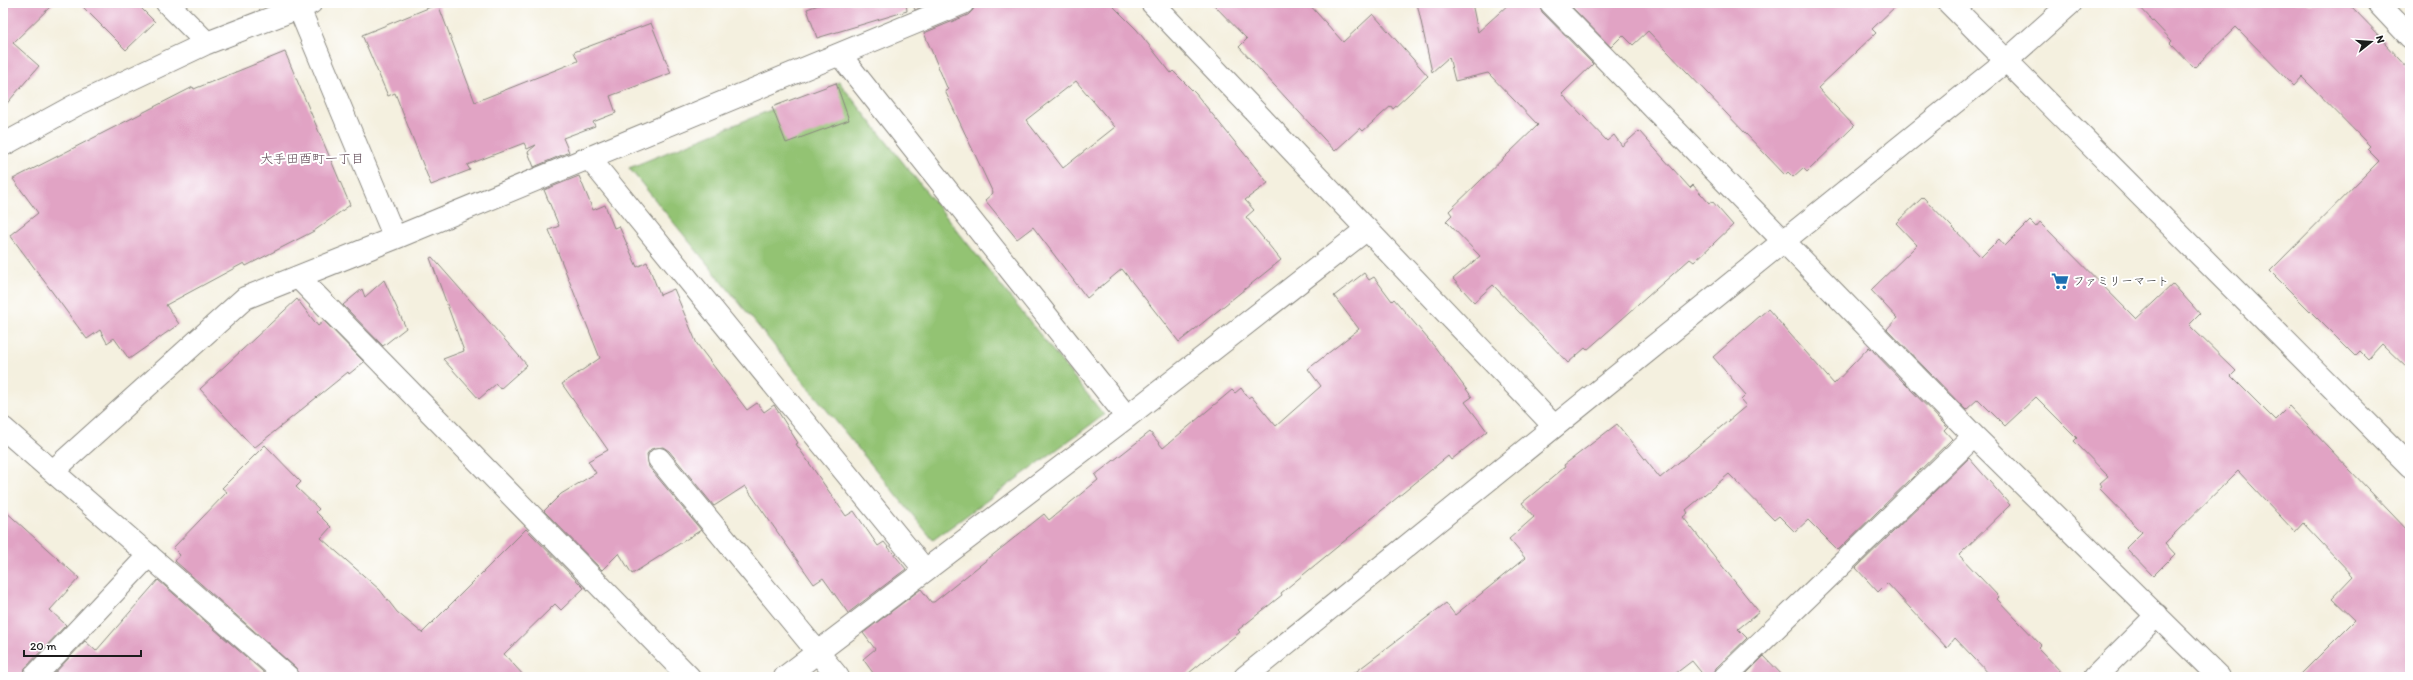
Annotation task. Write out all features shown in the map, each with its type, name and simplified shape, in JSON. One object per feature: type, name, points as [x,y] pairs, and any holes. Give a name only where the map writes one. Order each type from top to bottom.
[{"type":"street","points":[[167,3],[207,43]]},
{"type":"street","points":[[53,471],[245,298],[395,238],[963,3]]},
{"type":"street","points":[[1152,3],[1554,426]]},
{"type":"street","points":[[1551,3],[1974,436],[2219,677]]},
{"type":"street","points":[[1949,3],[2410,466]]},
{"type":"street","points":[[1245,677],[2006,61],[2071,3]]},
{"type":"street","points":[[2378,3],[2410,37]]},
{"type":"street","points":[[3,146],[74,106],[207,43],[305,6],[395,238]]},
{"type":"street","points":[[840,55],[1127,418]]},
{"type":"street","points":[[589,158],[925,570]]},
{"type":"street","points":[[785,677],[1127,418],[1367,229]]},
{"type":"street","points":[[298,277],[689,677]]},
{"type":"street","points":[[3,428],[288,677]]},
{"type":"street","points":[[1726,677],[1974,436]]},
{"type":"street","points":[[659,459],[838,677]]},
{"type":"street","points":[[34,677],[149,555]]},
{"type":"street","points":[[2095,677],[2157,615]]},
{"type":"green space","points":[[839,82],[1104,415],[933,540],[629,168]]},
{"type":"building","points":[[3,3],[54,3],[13,43],[39,66],[3,108]]},
{"type":"building","points":[[79,3],[136,3],[155,22],[126,50]]},
{"type":"building","points":[[824,3],[906,3],[907,11],[817,38],[807,9]]},
{"type":"building","points":[[912,3],[930,3],[915,10]]},
{"type":"building","points":[[975,3],[1110,3],[1137,30],[1171,73],[1173,71],[1196,94],[1268,183],[1245,200],[1254,210],[1246,217],[1281,260],[1179,342],[1122,269],[1087,298],[1033,227],[1017,239],[985,200],[993,193],[945,91],[948,90],[924,33],[968,15],[973,10]],"holes":[[[1076,81],[1115,127],[1063,168],[1026,120]]]},
{"type":"building","points":[[1212,3],[1308,3],[1343,42],[1373,14],[1428,76],[1393,109],[1391,106],[1363,131],[1360,128],[1335,151],[1239,47],[1247,39]]},
{"type":"building","points":[[1417,3],[1472,3],[1478,32],[1510,3],[1539,3],[1542,12],[1593,64],[1562,94],[1607,141],[1614,135],[1622,146],[1639,131],[1690,188],[1693,185],[1709,203],[1712,201],[1733,225],[1694,262],[1690,259],[1587,350],[1585,348],[1568,363],[1493,285],[1474,302],[1453,279],[1480,256],[1446,221],[1452,215],[1449,211],[1538,125],[1488,73],[1455,81],[1449,57],[1432,72]]},
{"type":"building","points":[[1568,3],[1899,3],[1872,29],[1876,33],[1818,88],[1854,126],[1807,172],[1803,168],[1793,177],[1788,172],[1785,175],[1648,31],[1633,45],[1623,35],[1611,47]]},
{"type":"building","points":[[2136,3],[2348,3],[2386,42],[2385,44],[2410,71],[2410,371],[2382,344],[2368,359],[2360,351],[2355,356],[2270,271],[2379,161],[2367,149],[2370,146],[2302,77],[2294,86],[2236,27],[2194,68],[2170,43],[2172,41]]},
{"type":"building","points":[[438,4],[475,102],[578,61],[574,52],[651,23],[671,73],[610,96],[616,113],[593,122],[595,126],[563,138],[569,152],[534,167],[528,152],[536,145],[527,149],[524,143],[467,165],[470,170],[431,185],[395,93],[388,96],[362,35]]},
{"type":"building","points":[[285,52],[350,205],[314,231],[246,266],[244,263],[166,305],[179,324],[129,359],[114,338],[107,343],[100,330],[87,339],[10,235],[38,213],[13,179],[193,87],[194,89]]},
{"type":"building","points":[[836,83],[849,120],[786,143],[772,107]]},
{"type":"building","points":[[579,176],[593,210],[605,205],[614,228],[619,226],[637,267],[647,262],[660,295],[674,289],[697,344],[747,410],[757,403],[764,412],[774,405],[798,443],[796,444],[846,516],[854,511],[878,546],[884,542],[906,569],[848,613],[823,578],[814,584],[745,486],[714,506],[669,451],[663,447],[651,449],[647,454],[649,467],[701,530],[632,574],[619,553],[602,570],[544,511],[561,494],[596,473],[588,461],[608,450],[562,384],[600,358],[549,230],[559,226],[544,190]]},
{"type":"building","points":[[1923,197],[1981,257],[1999,239],[2005,246],[2030,221],[2036,227],[2040,222],[2136,319],[2173,284],[2200,314],[2189,325],[2236,371],[2231,376],[2275,420],[2289,406],[2410,533],[2410,677],[2298,677],[2355,620],[2332,598],[2353,576],[2303,523],[2295,532],[2238,471],[2165,543],[2175,554],[2153,576],[2126,548],[2142,532],[2099,488],[2102,486],[2100,483],[2108,476],[2074,441],[2077,438],[2036,397],[2005,426],[1978,399],[1966,410],[1887,329],[1897,318],[1871,290],[1917,245],[1896,223]]},
{"type":"building","points":[[432,257],[527,365],[500,389],[496,384],[479,399],[443,359],[464,351],[430,258]]},
{"type":"building","points":[[1364,273],[1369,280],[1374,277],[1392,301],[1394,299],[1434,346],[1472,397],[1465,402],[1487,431],[1451,460],[1448,456],[1281,593],[1282,595],[1238,630],[1240,632],[1184,677],[876,677],[863,659],[875,649],[863,633],[921,589],[931,602],[934,602],[1044,514],[1049,520],[1098,480],[1095,475],[1150,432],[1163,448],[1232,390],[1235,393],[1241,388],[1248,398],[1251,396],[1276,426],[1321,386],[1308,369],[1359,329],[1334,296]]},
{"type":"building","points":[[384,280],[406,328],[383,346],[343,305],[362,289],[365,297]]},
{"type":"building","points":[[297,299],[318,326],[324,321],[364,362],[349,374],[348,372],[254,448],[200,389]]},
{"type":"building","points":[[1768,309],[1834,384],[1869,347],[1947,427],[1944,430],[1952,439],[1838,550],[1808,520],[1795,532],[1779,516],[1774,520],[1729,474],[1686,510],[1688,513],[1683,517],[1759,612],[1738,629],[1747,638],[1716,668],[1713,677],[1705,677],[1692,661],[1671,677],[1349,677],[1446,603],[1455,615],[1525,558],[1509,539],[1534,517],[1522,503],[1565,467],[1564,465],[1617,424],[1660,478],[1746,406],[1741,400],[1746,395],[1713,357]]},
{"type":"building","points":[[265,445],[301,482],[296,487],[319,509],[316,512],[331,527],[321,538],[380,590],[397,612],[422,633],[526,529],[584,588],[561,610],[555,604],[504,654],[525,677],[300,677],[296,668],[175,561],[180,555],[173,548],[227,492],[222,488]]},
{"type":"building","points":[[1969,458],[2010,505],[1959,555],[1999,597],[1997,599],[2041,645],[2038,648],[2066,677],[1992,677],[1955,638],[1947,648],[1887,583],[1878,592],[1856,568]]},
{"type":"building","points":[[3,509],[79,578],[50,610],[66,625],[25,668],[22,677],[3,677]]},
{"type":"building","points":[[158,580],[269,677],[51,677],[85,641],[96,651]]},
{"type":"building","points":[[1764,656],[1784,677],[1743,677]]},
{"type":"place","name":"ファミリーマート","points":[[2060,281]]},
{"type":"district","name":"大手田酉町一丁目","points":[[312,158]]}]
